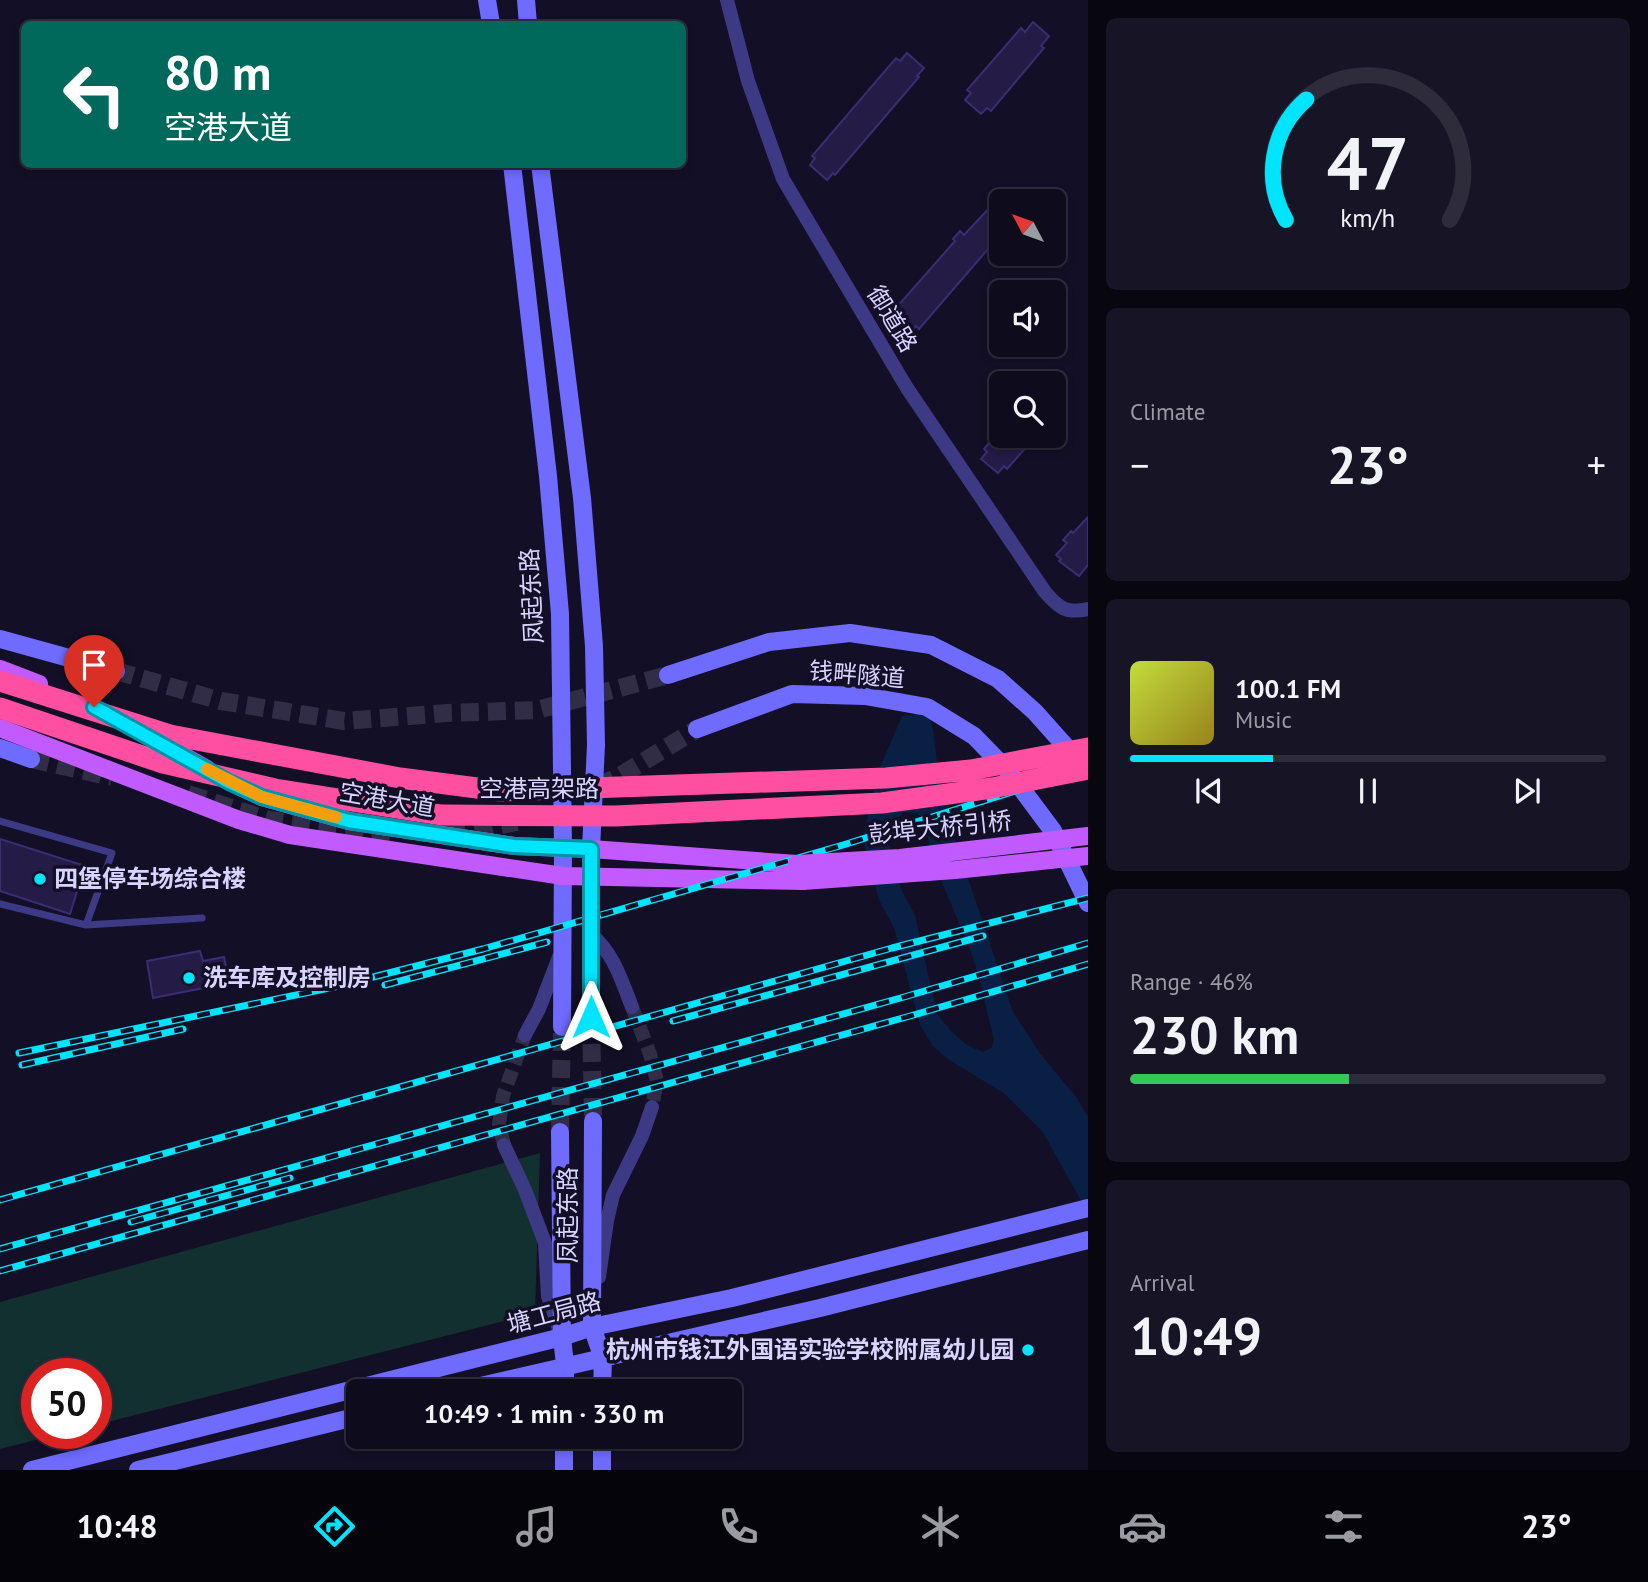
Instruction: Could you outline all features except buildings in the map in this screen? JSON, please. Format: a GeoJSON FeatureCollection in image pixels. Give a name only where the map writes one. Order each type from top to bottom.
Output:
{"type":"FeatureCollection","features":[{"type":"Feature","properties":{"kind":"highway","name":"空港高架路"},"geometry":{"type":"LineString","coordinates":[[0,681],[170,735],[400,778],[500,791],[886,778],[971,770],[1088,748]]}},
{"type":"Feature","properties":{"kind":"highway","name":"空港高架路"},"geometry":{"type":"LineString","coordinates":[[0,708],[163,763],[275,789],[441,815],[616,816],[882,803],[992,788],[1088,769]]}},
{"type":"Feature","properties":{"kind":"main road"},"geometry":{"type":"LineString","coordinates":[[487,0],[490,21]]}},
{"type":"Feature","properties":{"kind":"main road"},"geometry":{"type":"LineString","coordinates":[[526,0],[528,21]]}},
{"type":"Feature","properties":{"kind":"main road","name":"凤起东路"},"geometry":{"type":"LineString","coordinates":[[512,168],[548,476],[560,614],[562,1027]]}},
{"type":"Feature","properties":{"kind":"main road"},"geometry":{"type":"LineString","coordinates":[[541,168],[582,498],[594,646],[596,746],[591,849],[591,1017]]}},
{"type":"Feature","properties":{"kind":"main road","name":"钱畔隧道"},"geometry":{"type":"LineString","coordinates":[[668,675],[769,642],[850,633],[931,645],[998,679],[1035,712],[1088,775]]}},
{"type":"Feature","properties":{"kind":"main road"},"geometry":{"type":"LineString","coordinates":[[0,639],[116,671]]}},
{"type":"Feature","properties":{"kind":"main road","name":"空港大道"},"geometry":{"type":"LineString","coordinates":[[0,669],[71,695],[118,718],[229,782],[262,797],[349,821],[514,846],[591,849],[800,873]]}},
{"type":"Feature","properties":{"kind":"main road","name":"钱畔隧道"},"geometry":{"type":"LineString","coordinates":[[697,729],[792,694],[865,696],[927,707],[974,736],[1009,772],[1053,831],[1088,903]]}},
{"type":"Feature","properties":{"kind":"main road","name":"空港大道"},"geometry":{"type":"LineString","coordinates":[[0,727],[239,820],[290,835],[563,876],[800,873]]}},
{"type":"Feature","properties":{"kind":"main road"},"geometry":{"type":"LineString","coordinates":[[0,748],[31,759]]}},
{"type":"Feature","properties":{"kind":"main road","name":"彭埠大桥引桥"},"geometry":{"type":"LineString","coordinates":[[800,873],[900,858],[1088,836]]}},
{"type":"Feature","properties":{"kind":"main road"},"geometry":{"type":"LineString","coordinates":[[800,873],[954,870],[1088,856]]}},
{"type":"Feature","properties":{"kind":"main road","name":"凤起东路"},"geometry":{"type":"LineString","coordinates":[[593,1121],[592,1327],[603,1358],[602,1379]]}},
{"type":"Feature","properties":{"kind":"main road","name":"凤起东路"},"geometry":{"type":"LineString","coordinates":[[561,1132],[562,1337],[565,1379]]}},
{"type":"Feature","properties":{"kind":"main road","name":"塘工局路"},"geometry":{"type":"LineString","coordinates":[[32,1470],[562,1337],[592,1327],[732,1298],[1081,1209]]}},
{"type":"Feature","properties":{"kind":"main road"},"geometry":{"type":"LineString","coordinates":[[508,1379],[820,1308],[1088,1240]]}},
{"type":"Feature","properties":{"kind":"main road"},"geometry":{"type":"LineString","coordinates":[[138,1470],[346,1419]]}},
{"type":"Feature","properties":{"kind":"main road"},"geometry":{"type":"LineString","coordinates":[[564,1470],[565,1449]]}},
{"type":"Feature","properties":{"kind":"main road"},"geometry":{"type":"LineString","coordinates":[[601,1470],[602,1449]]}},
{"type":"Feature","properties":{"kind":"street","name":"御道路"},"geometry":{"type":"LineString","coordinates":[[727,0],[748,81],[783,179],[842,279],[907,388],[1045,592],[1057,606],[1075,612],[1088,609]]}},
{"type":"Feature","properties":{"kind":"street"},"geometry":{"type":"LineString","coordinates":[[591,933],[605,946],[614,961],[632,1007]]}},
{"type":"Feature","properties":{"kind":"street"},"geometry":{"type":"LineString","coordinates":[[524,1035],[554,974],[563,946]]}},
{"type":"Feature","properties":{"kind":"street"},"geometry":{"type":"LineString","coordinates":[[592,1327],[613,1195],[642,1136],[652,1107]]}},
{"type":"Feature","properties":{"kind":"street"},"geometry":{"type":"LineString","coordinates":[[504,1145],[545,1243],[548,1296],[562,1337]]}},
{"type":"Feature","properties":{"kind":"lane"},"geometry":{"type":"LineString","coordinates":[[0,821],[112,853],[86,925]]}},
{"type":"Feature","properties":{"kind":"lane"},"geometry":{"type":"LineString","coordinates":[[0,904],[86,925],[202,918]]}},
{"type":"Feature","properties":{"kind":"green space"},"geometry":{"type":"Polygon","coordinates":[[[540,1153],[535,1313],[112,1421],[112,1358],[21,1358],[21,1444],[0,1449],[0,1302],[540,1153]]]}},
{"type":"Feature","properties":{"kind":"water"},"geometry":{"type":"Polygon","coordinates":[[[929,715],[939,779],[953,834],[1013,1012],[1041,1055],[1077,1098],[1088,1117],[1088,1213],[1042,1131],[1005,1094],[946,1058],[932,1045],[920,1025],[894,928],[879,900],[863,838],[877,774],[902,716],[929,715]],[[904,812],[893,823],[889,843],[902,891],[915,915],[937,1014],[967,1045],[983,1052],[992,1047],[994,1039],[977,972],[937,870],[925,819],[916,813],[904,812]]]}},
{"type":"Feature","properties":{"kind":"tunnel"},"geometry":{"type":"LineString","coordinates":[[116,671],[221,701],[344,721],[537,710],[668,675]]}},
{"type":"Feature","properties":{"kind":"tunnel"},"geometry":{"type":"LineString","coordinates":[[597,786],[618,777],[697,729]]}},
{"type":"Feature","properties":{"kind":"tunnel"},"geometry":{"type":"LineString","coordinates":[[31,759],[112,777]]}},
{"type":"Feature","properties":{"kind":"tunnel"},"geometry":{"type":"LineString","coordinates":[[188,794],[269,820],[393,835]]}},
{"type":"Feature","properties":{"kind":"tunnel"},"geometry":{"type":"LineString","coordinates":[[448,835],[517,822]]}},
{"type":"Feature","properties":{"kind":"tunnel"},"geometry":{"type":"LineString","coordinates":[[632,1007],[657,1081],[652,1107]]}},
{"type":"Feature","properties":{"kind":"tunnel"},"geometry":{"type":"LineString","coordinates":[[591,1017],[593,1121]]}},
{"type":"Feature","properties":{"kind":"tunnel"},"geometry":{"type":"LineString","coordinates":[[560,1132],[562,1027]]}},
{"type":"Feature","properties":{"kind":"tunnel"},"geometry":{"type":"LineString","coordinates":[[504,1145],[499,1124],[503,1096],[525,1035]]}},
{"type":"Feature","properties":{"kind":"railway"},"geometry":{"type":"LineString","coordinates":[[19,1053],[334,987],[483,949],[843,845],[1088,768]]}},
{"type":"Feature","properties":{"kind":"railway"},"geometry":{"type":"LineString","coordinates":[[0,1200],[892,948],[1088,898]]}},
{"type":"Feature","properties":{"kind":"railway"},"geometry":{"type":"LineString","coordinates":[[673,1021],[983,936]]}},
{"type":"Feature","properties":{"kind":"railway"},"geometry":{"type":"LineString","coordinates":[[385,985],[547,942]]}},
{"type":"Feature","properties":{"kind":"railway"},"geometry":{"type":"LineString","coordinates":[[0,1249],[904,997],[1088,943]]}},
{"type":"Feature","properties":{"kind":"railway"},"geometry":{"type":"LineString","coordinates":[[0,1271],[1088,964]]}},
{"type":"Feature","properties":{"kind":"railway"},"geometry":{"type":"LineString","coordinates":[[22,1065],[183,1029]]}},
{"type":"Feature","properties":{"kind":"railway"},"geometry":{"type":"LineString","coordinates":[[131,1222],[290,1178]]}},
{"type":"Feature","properties":{"kind":"slow traffic"},"geometry":{"type":"LineString","coordinates":[[207,769],[262,797],[336,817]]}},
{"type":"Feature","properties":{"kind":"place","name":"四堡停车场综合楼"},"geometry":{"type":"Point","coordinates":[40,879]}},
{"type":"Feature","properties":{"kind":"place","name":"洗车库及控制房"},"geometry":{"type":"Point","coordinates":[189,978]}},
{"type":"Feature","properties":{"kind":"place","name":"杭州市钱江外国语实验学校附属幼儿园"},"geometry":{"type":"Point","coordinates":[1028,1350]}},
{"type":"Feature","properties":{"kind":"route"},"geometry":{"type":"LineString","coordinates":[[94,707],[229,782],[262,797],[349,821],[514,846],[591,849],[591,1017]]}}]}
